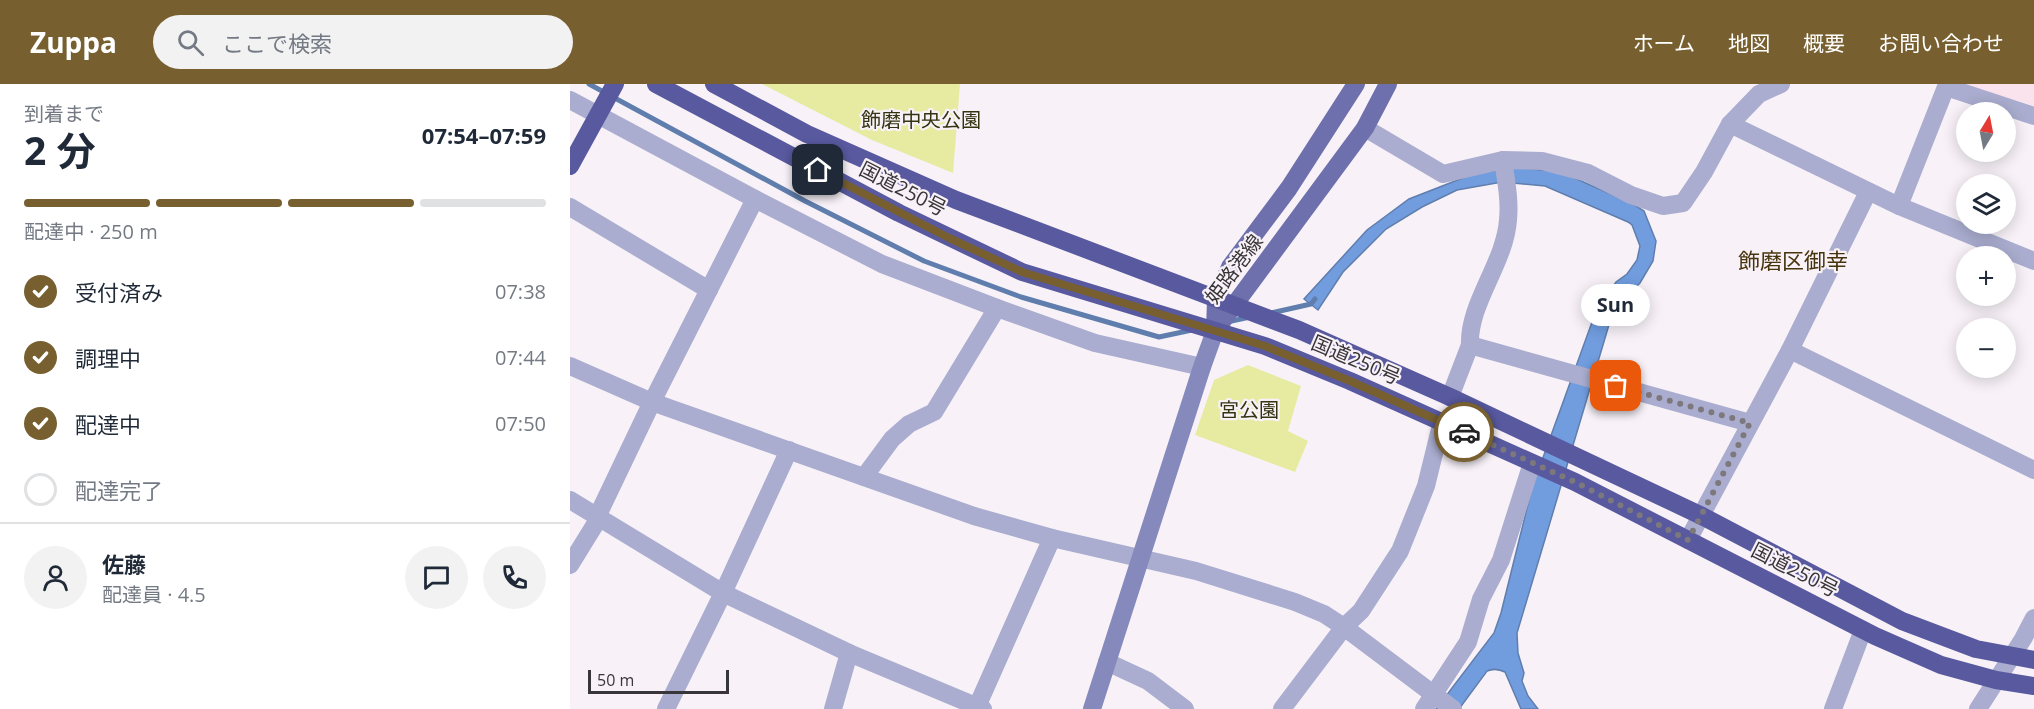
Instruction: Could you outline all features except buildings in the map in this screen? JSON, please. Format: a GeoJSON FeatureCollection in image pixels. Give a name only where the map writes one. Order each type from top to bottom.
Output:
{"type":"FeatureCollection","features":[{"type":"Feature","properties":{"kind":"highway","name":"国道250号"},"geometry":{"type":"LineString","coordinates":[[656,84],[899,213],[1022,272],[1265,346],[1442,421],[1575,482],[1863,630],[1941,665],[1996,680],[2034,686]]}},
{"type":"Feature","properties":{"kind":"highway","name":"国道250号"},"geometry":{"type":"LineString","coordinates":[[714,84],[807,134],[956,200],[1299,330],[1450,397],[1702,516],[1902,621],[1976,649],[2034,660]]}},
{"type":"Feature","properties":{"kind":"highway"},"geometry":{"type":"LineString","coordinates":[[570,166],[614,85]]}},
{"type":"Feature","properties":{"kind":"main road","name":"姫路港線"},"geometry":{"type":"LineString","coordinates":[[1215,331],[1216,299],[1230,267],[1289,188],[1356,84]]}},
{"type":"Feature","properties":{"kind":"main road","name":"姫路港線"},"geometry":{"type":"LineString","coordinates":[[1215,331],[1365,128],[1388,84]]}},
{"type":"Feature","properties":{"kind":"street"},"geometry":{"type":"LineString","coordinates":[[1365,128],[1443,174],[1503,160],[1542,161],[1588,173],[1631,195],[1663,206],[1683,202],[1704,172],[1730,124],[1760,94],[1781,84]]}},
{"type":"Feature","properties":{"kind":"street"},"geometry":{"type":"LineString","coordinates":[[1899,206],[1943,86],[2034,116]]}},
{"type":"Feature","properties":{"kind":"street"},"geometry":{"type":"LineString","coordinates":[[570,100],[600,112],[755,200],[882,264],[997,309],[1095,343],[1202,367]]}},
{"type":"Feature","properties":{"kind":"street"},"geometry":{"type":"LineString","coordinates":[[1730,124],[1899,206],[2033,258]]}},
{"type":"Feature","properties":{"kind":"street"},"geometry":{"type":"LineString","coordinates":[[1450,397],[1470,345],[1473,325],[1508,222],[1508,193],[1503,160]]}},
{"type":"Feature","properties":{"kind":"street"},"geometry":{"type":"LineString","coordinates":[[1688,540],[1790,350],[1868,192]]}},
{"type":"Feature","properties":{"kind":"street"},"geometry":{"type":"LineString","coordinates":[[570,565],[598,518],[652,402],[755,200]]}},
{"type":"Feature","properties":{"kind":"street"},"geometry":{"type":"LineString","coordinates":[[570,207],[709,290]]}},
{"type":"Feature","properties":{"kind":"street"},"geometry":{"type":"LineString","coordinates":[[864,477],[892,439],[909,424],[934,412],[997,309]]}},
{"type":"Feature","properties":{"kind":"street"},"geometry":{"type":"LineString","coordinates":[[1092,709],[1215,331]]}},
{"type":"Feature","properties":{"kind":"street"},"geometry":{"type":"LineString","coordinates":[[1470,345],[1750,423]]}},
{"type":"Feature","properties":{"kind":"street"},"geometry":{"type":"LineString","coordinates":[[1790,350],[2034,470]]}},
{"type":"Feature","properties":{"kind":"street"},"geometry":{"type":"LineString","coordinates":[[570,366],[652,402],[974,516],[1052,538],[1206,574],[1295,602],[1324,614],[1344,627],[1430,703],[1453,709]]}},
{"type":"Feature","properties":{"kind":"street"},"geometry":{"type":"LineString","coordinates":[[1282,709],[1344,627],[1361,611],[1400,551],[1426,486],[1442,421]]}},
{"type":"Feature","properties":{"kind":"street"},"geometry":{"type":"LineString","coordinates":[[666,709],[789,450]]}},
{"type":"Feature","properties":{"kind":"street"},"geometry":{"type":"LineString","coordinates":[[1430,703],[1468,642],[1481,599],[1501,560],[1532,463]]}},
{"type":"Feature","properties":{"kind":"street"},"geometry":{"type":"LineString","coordinates":[[570,500],[723,593],[849,653],[979,708],[1052,538]]}},
{"type":"Feature","properties":{"kind":"street"},"geometry":{"type":"LineString","coordinates":[[1978,709],[2034,618]]}},
{"type":"Feature","properties":{"kind":"street"},"geometry":{"type":"LineString","coordinates":[[1833,709],[1863,630]]}},
{"type":"Feature","properties":{"kind":"street"},"geometry":{"type":"LineString","coordinates":[[833,709],[849,653]]}},
{"type":"Feature","properties":{"kind":"street"},"geometry":{"type":"LineString","coordinates":[[1107,662],[1148,681],[1181,708]]}},
{"type":"Feature","properties":{"kind":"shaded area"},"geometry":{"type":"Polygon","coordinates":[[[1962,84],[2034,84],[2034,106],[2025,103],[1962,84]]]}},
{"type":"Feature","properties":{"kind":"green space","name":"飾磨中央公園"},"geometry":{"type":"Polygon","coordinates":[[[762,84],[960,84],[953,173],[872,140],[762,84]]]}},
{"type":"Feature","properties":{"kind":"green space","name":"宮公園"},"geometry":{"type":"Polygon","coordinates":[[[1248,365],[1301,386],[1288,431],[1308,441],[1295,472],[1195,435],[1214,380],[1248,365]]]}},
{"type":"Feature","properties":{"kind":"water"},"geometry":{"type":"Polygon","coordinates":[[[1513,167],[1561,172],[1633,204],[1644,211],[1656,241],[1653,261],[1640,283],[1614,308],[1517,633],[1518,653],[1524,673],[1522,681],[1528,696],[1538,709],[1521,709],[1505,672],[1494,669],[1487,671],[1459,709],[1436,709],[1494,633],[1532,488],[1596,311],[1616,282],[1627,274],[1637,260],[1640,246],[1632,225],[1628,222],[1545,186],[1502,182],[1457,190],[1422,207],[1386,229],[1343,272],[1318,310],[1304,299],[1367,230],[1409,199],[1473,174],[1513,167]]]}},
{"type":"Feature","properties":{"kind":"waterway"},"geometry":{"type":"LineString","coordinates":[[589,84],[805,201],[924,261],[1021,297],[1159,337],[1192,330]]}},
{"type":"Feature","properties":{"kind":"waterway"},"geometry":{"type":"LineString","coordinates":[[1271,313],[1311,304],[1315,299]]}},
{"type":"Feature","properties":{"kind":"waterway"},"geometry":{"type":"LineString","coordinates":[[1227,322],[1250,317]]}},
{"type":"Feature","properties":{"kind":"way so far"},"geometry":{"type":"LineString","coordinates":[[1464,432],[1575,482],[1688,540],[1750,423],[1616,386]]}},
{"type":"Feature","properties":{"kind":"place","name":"Sun"},"geometry":{"type":"Point","coordinates":[1616,386]}},
{"type":"Feature","properties":{"kind":"district","name":"飾磨区御幸"},"geometry":{"type":"Point","coordinates":[1793,261]}},
{"type":"Feature","properties":{"kind":"route"},"geometry":{"type":"LineString","coordinates":[[818,170],[949,238],[1022,272],[1265,346],[1464,432]]}}]}
